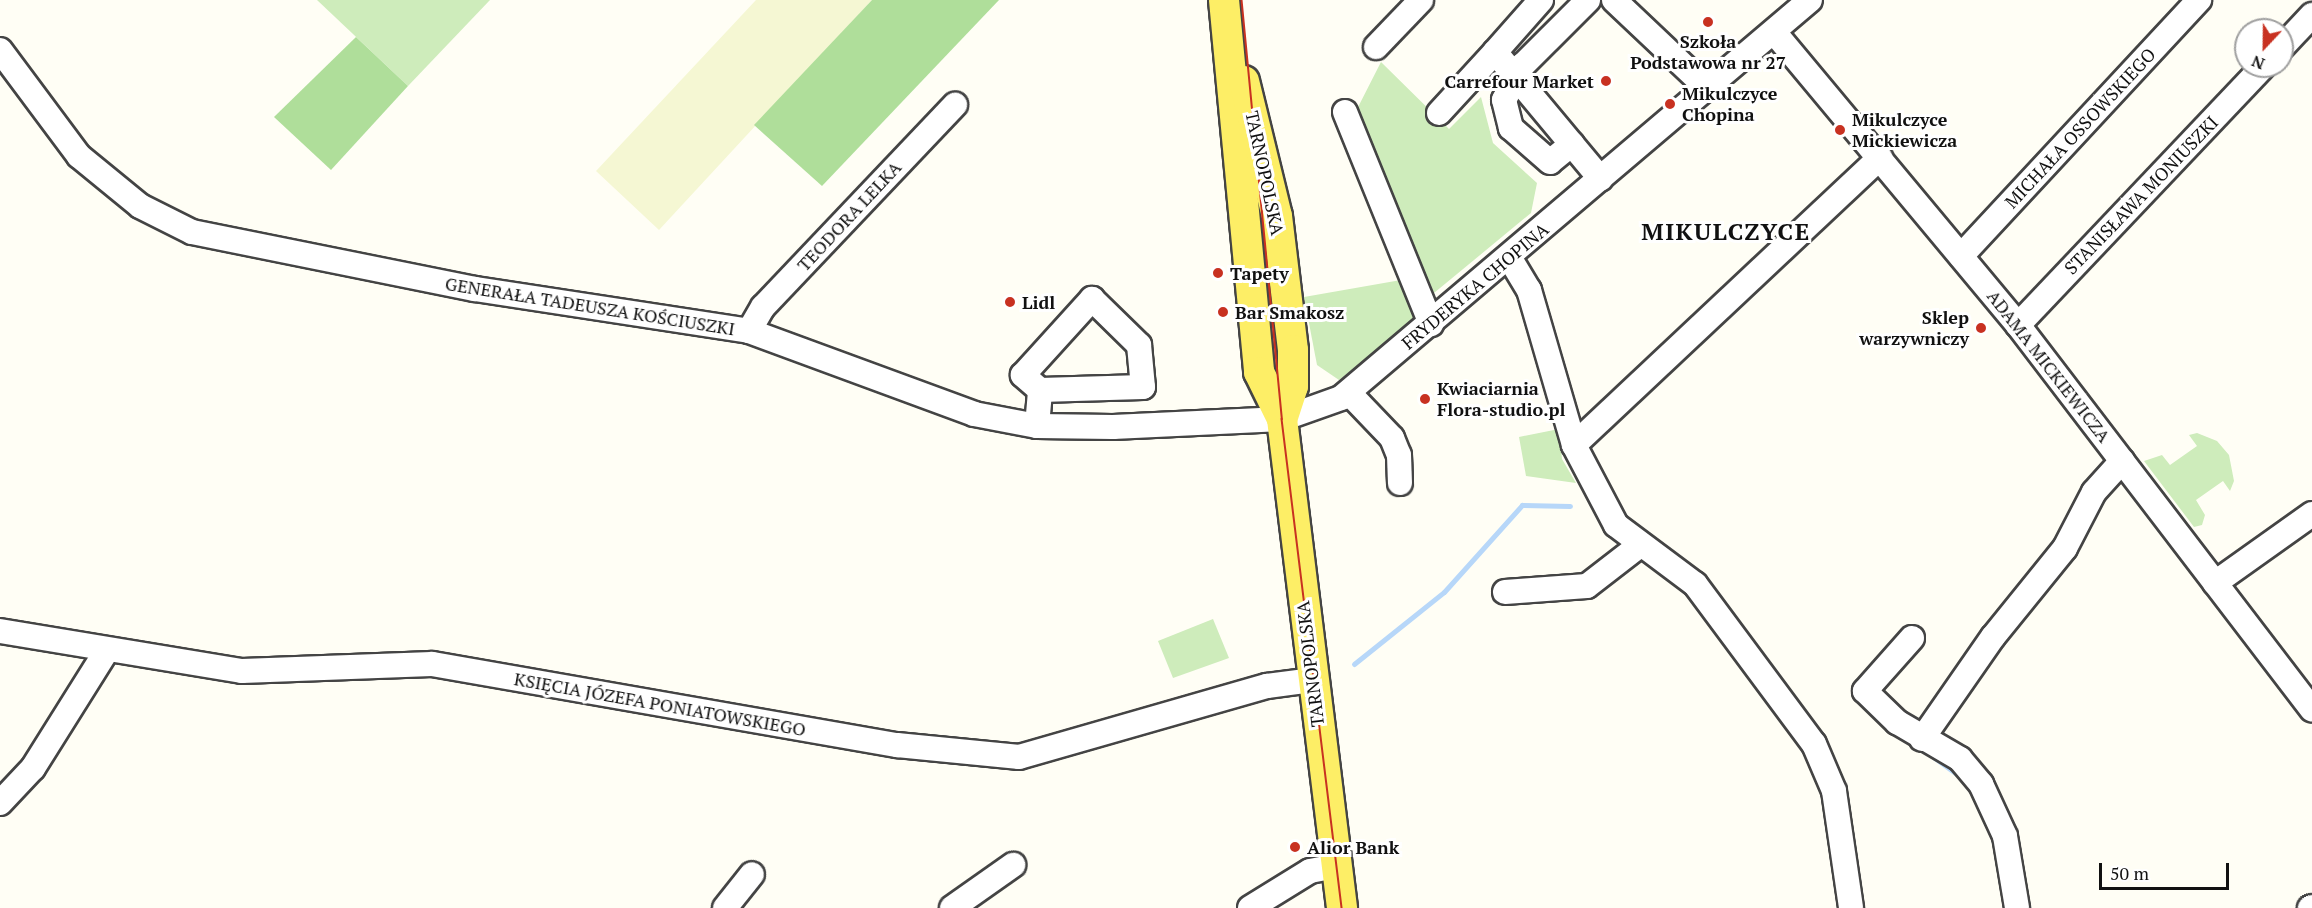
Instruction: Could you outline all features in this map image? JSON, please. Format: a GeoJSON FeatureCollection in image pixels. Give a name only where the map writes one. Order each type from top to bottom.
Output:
{"type":"FeatureCollection","features":[{"type":"Feature","properties":{"kind":"main road","name":"TARNOPOLSKA"},"geometry":{"type":"LineString","coordinates":[[1224,0],[1259,372],[1282,419],[1312,680],[1342,908]]}},
{"type":"Feature","properties":{"kind":"street"},"geometry":{"type":"LineString","coordinates":[[1376,47],[1421,0]]}},
{"type":"Feature","properties":{"kind":"street"},"geometry":{"type":"LineString","coordinates":[[1439,113],[1541,0]]}},
{"type":"Feature","properties":{"kind":"street"},"geometry":{"type":"LineString","coordinates":[[1572,144],[1550,162],[1511,128],[1504,100],[1518,80],[1523,65],[1588,0]]}},
{"type":"Feature","properties":{"kind":"street"},"geometry":{"type":"LineString","coordinates":[[1614,0],[1708,89]]}},
{"type":"Feature","properties":{"kind":"street","name":"FRYDERYKA CHOPINA"},"geometry":{"type":"LineString","coordinates":[[1282,419],[1317,409],[1349,393],[1810,0]]}},
{"type":"Feature","properties":{"kind":"street","name":"MICHAŁA OSSOWSKIEGO"},"geometry":{"type":"LineString","coordinates":[[1961,256],[2199,0]]}},
{"type":"Feature","properties":{"kind":"street"},"geometry":{"type":"LineString","coordinates":[[2294,34],[2312,15]]}},
{"type":"Feature","properties":{"kind":"street","name":"ADAMA MICKIEWICZA"},"geometry":{"type":"LineString","coordinates":[[1774,32],[2018,325],[2312,709]]}},
{"type":"Feature","properties":{"kind":"street","name":"GENERAŁA TADEUSZA KOŚCIUSZKI"},"geometry":{"type":"LineString","coordinates":[[0,50],[7,77],[80,156],[140,206],[175,225],[214,237],[475,289],[749,331],[974,414],[1037,426],[1113,427],[1282,419]]}},
{"type":"Feature","properties":{"kind":"street"},"geometry":{"type":"LineString","coordinates":[[1495,52],[1600,179]]}},
{"type":"Feature","properties":{"kind":"street","name":"STANISŁAWA MONIUSZKI"},"geometry":{"type":"LineString","coordinates":[[2018,325],[2253,78]]}},
{"type":"Feature","properties":{"kind":"street","name":"TEODORA LELKA"},"geometry":{"type":"LineString","coordinates":[[749,331],[763,307],[955,105]]}},
{"type":"Feature","properties":{"kind":"street"},"geometry":{"type":"LineString","coordinates":[[1344,112],[1431,324]]}},
{"type":"Feature","properties":{"kind":"street"},"geometry":{"type":"LineString","coordinates":[[1574,445],[1880,158]]}},
{"type":"Feature","properties":{"kind":"street"},"geometry":{"type":"LineString","coordinates":[[1509,257],[1529,290],[1574,445],[1616,525],[1695,584],[1814,744],[1834,790],[1851,908]]}},
{"type":"Feature","properties":{"kind":"street"},"geometry":{"type":"LineString","coordinates":[[1092,299],[1139,345],[1143,387],[1040,390],[1023,375],[1092,299]]}},
{"type":"Feature","properties":{"kind":"street"},"geometry":{"type":"LineString","coordinates":[[1037,426],[1040,390]]}},
{"type":"Feature","properties":{"kind":"street"},"geometry":{"type":"LineString","coordinates":[[1349,393],[1392,438],[1399,455],[1400,483]]}},
{"type":"Feature","properties":{"kind":"street"},"geometry":{"type":"LineString","coordinates":[[1922,739],[1993,637],[2065,548],[2094,492],[2122,460]]}},
{"type":"Feature","properties":{"kind":"street"},"geometry":{"type":"LineString","coordinates":[[2215,583],[2312,514]]}},
{"type":"Feature","properties":{"kind":"street"},"geometry":{"type":"LineString","coordinates":[[1505,592],[1587,586],[1640,545]]}},
{"type":"Feature","properties":{"kind":"street","name":"KSIĘCIA JÓZEFA PONIATOWSKIEGO"},"geometry":{"type":"LineString","coordinates":[[0,631],[107,650],[262,672],[432,664],[897,745],[1019,757],[1267,686],[1312,680]]}},
{"type":"Feature","properties":{"kind":"street"},"geometry":{"type":"LineString","coordinates":[[1912,638],[1865,691],[1897,722],[1970,769],[1994,807],[2011,860],[2017,908]]}},
{"type":"Feature","properties":{"kind":"street"},"geometry":{"type":"LineString","coordinates":[[0,803],[33,768],[107,650]]}},
{"type":"Feature","properties":{"kind":"street"},"geometry":{"type":"LineString","coordinates":[[952,908],[1013,865]]}},
{"type":"Feature","properties":{"kind":"street"},"geometry":{"type":"LineString","coordinates":[[1250,908],[1310,871],[1335,866]]}},
{"type":"Feature","properties":{"kind":"street"},"geometry":{"type":"LineString","coordinates":[[725,908],[752,874]]}},
{"type":"Feature","properties":{"kind":"green space"},"geometry":{"type":"Polygon","coordinates":[[[317,0],[490,0],[408,86],[317,0]]]}},
{"type":"Feature","properties":{"kind":"green space"},"geometry":{"type":"Polygon","coordinates":[[[756,0],[872,0],[659,230],[596,171],[756,0]]]}},
{"type":"Feature","properties":{"kind":"green space"},"geometry":{"type":"Polygon","coordinates":[[[872,0],[999,0],[822,186],[754,125],[872,0]]]}},
{"type":"Feature","properties":{"kind":"green space"},"geometry":{"type":"Polygon","coordinates":[[[356,37],[408,86],[331,170],[274,117],[356,37]]]}},
{"type":"Feature","properties":{"kind":"green space"},"geometry":{"type":"Polygon","coordinates":[[[1381,62],[1449,129],[1481,97],[1493,143],[1537,183],[1531,213],[1434,293],[1354,115],[1381,62]]]}},
{"type":"Feature","properties":{"kind":"green space"},"geometry":{"type":"Polygon","coordinates":[[[1401,280],[1416,319],[1339,380],[1317,365],[1304,297],[1401,280]]]}},
{"type":"Feature","properties":{"kind":"green space"},"geometry":{"type":"Polygon","coordinates":[[[1559,429],[1562,459],[1576,483],[1526,476],[1519,437],[1559,429]]]}},
{"type":"Feature","properties":{"kind":"green space"},"geometry":{"type":"Polygon","coordinates":[[[2197,433],[2217,441],[2229,455],[2234,481],[2230,491],[2223,481],[2196,500],[2205,515],[2202,525],[2194,527],[2144,461],[2162,455],[2170,465],[2197,446],[2189,435],[2197,433]]]}},
{"type":"Feature","properties":{"kind":"green space"},"geometry":{"type":"Polygon","coordinates":[[[1213,619],[1229,658],[1173,678],[1158,641],[1213,619]]]}},
{"type":"Feature","properties":{"kind":"waterway"},"geometry":{"type":"LineString","coordinates":[[1354,664],[1444,592],[1522,505],[1570,506]]}},
{"type":"Feature","properties":{"kind":"waterway"},"geometry":{"type":"LineString","coordinates":[[1932,756],[1961,777]]}},
{"type":"Feature","properties":{"kind":"waterway"},"geometry":{"type":"LineString","coordinates":[[1990,829],[1996,849]]}},
{"type":"Feature","properties":{"kind":"tram line"},"geometry":{"type":"LineString","coordinates":[[1242,0],[1282,419],[1342,908]]}},
{"type":"Feature","properties":{"kind":"place","name":"Szkoła Podstawowa nr 27"},"geometry":{"type":"Point","coordinates":[1708,22]}},
{"type":"Feature","properties":{"kind":"place","name":"Carrefour Market"},"geometry":{"type":"Point","coordinates":[1606,81]}},
{"type":"Feature","properties":{"kind":"place","name":"Mikulczyce Chopina"},"geometry":{"type":"Point","coordinates":[1670,104]}},
{"type":"Feature","properties":{"kind":"place","name":"Mikulczyce Mickiewicza"},"geometry":{"type":"Point","coordinates":[1840,130]}},
{"type":"Feature","properties":{"kind":"place","name":"Tapety"},"geometry":{"type":"Point","coordinates":[1218,273]}},
{"type":"Feature","properties":{"kind":"place","name":"Lidl"},"geometry":{"type":"Point","coordinates":[1010,302]}},
{"type":"Feature","properties":{"kind":"place","name":"Bar Smakosz"},"geometry":{"type":"Point","coordinates":[1223,312]}},
{"type":"Feature","properties":{"kind":"place","name":"Sklep warzywniczy"},"geometry":{"type":"Point","coordinates":[1981,328]}},
{"type":"Feature","properties":{"kind":"place","name":"Kwiaciarnia Flora-studio.pl"},"geometry":{"type":"Point","coordinates":[1425,399]}},
{"type":"Feature","properties":{"kind":"place","name":"Alior Bank"},"geometry":{"type":"Point","coordinates":[1295,847]}},
{"type":"Feature","properties":{"kind":"district","name":"MIKULCZYCE"},"geometry":{"type":"Point","coordinates":[1726,232]}}]}
